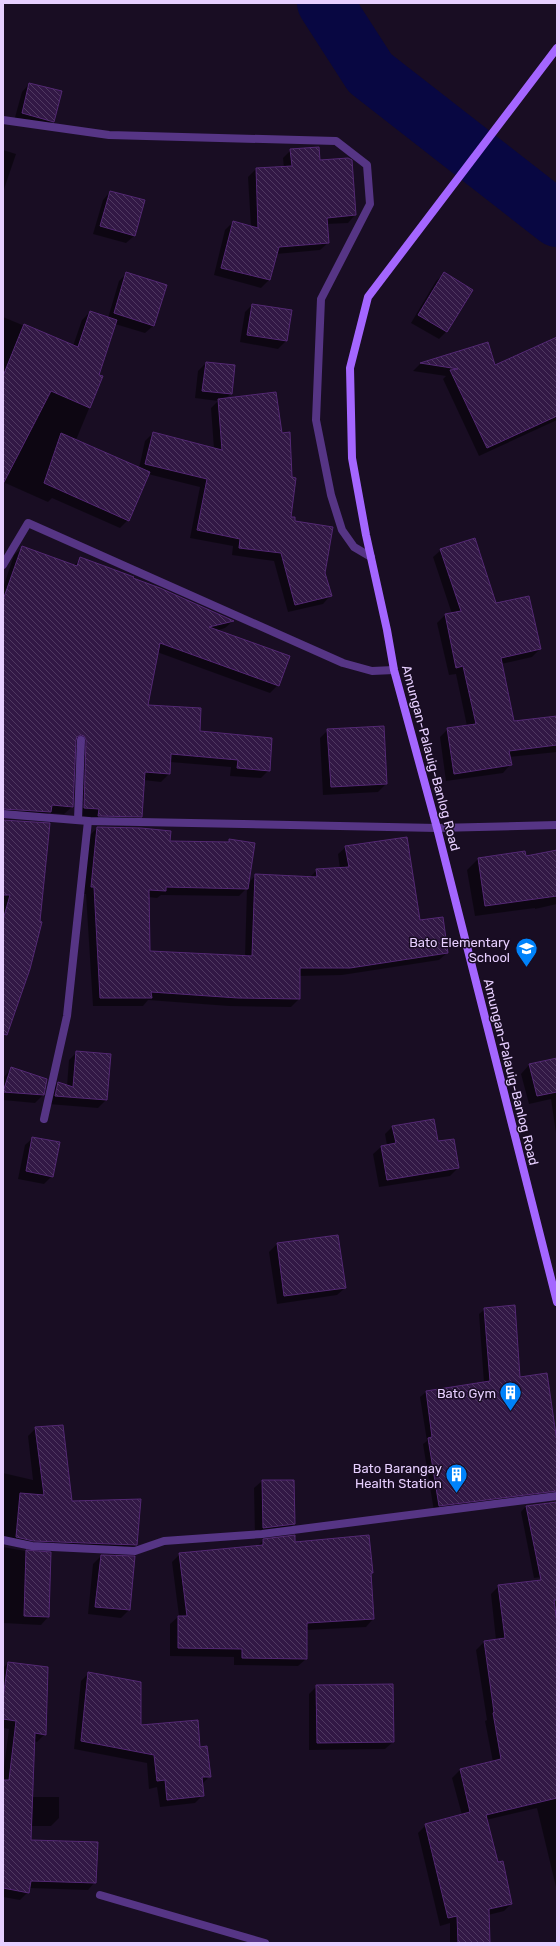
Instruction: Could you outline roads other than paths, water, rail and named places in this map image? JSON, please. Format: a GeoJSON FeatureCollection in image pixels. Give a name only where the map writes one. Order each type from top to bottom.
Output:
{"type":"FeatureCollection","features":[{"type":"Feature","properties":{"kind":"main road","name":"Amungan-Palauig-Banlog Road"},"geometry":{"type":"LineString","coordinates":[[557,48],[368,296],[350,368],[352,458],[394,670],[437,828],[557,1302]]}},
{"type":"Feature","properties":{"kind":"street"},"geometry":{"type":"LineString","coordinates":[[3,120],[109,134],[336,141],[367,165],[370,204],[322,299],[316,420],[331,496],[342,530],[354,547],[371,557]]}},
{"type":"Feature","properties":{"kind":"street"},"geometry":{"type":"LineString","coordinates":[[3,565],[28,523],[344,663],[372,671],[394,670]]}},
{"type":"Feature","properties":{"kind":"street"},"geometry":{"type":"LineString","coordinates":[[78,820],[81,740]]}},
{"type":"Feature","properties":{"kind":"street"},"geometry":{"type":"LineString","coordinates":[[3,814],[88,821],[437,828],[557,825]]}},
{"type":"Feature","properties":{"kind":"street"},"geometry":{"type":"LineString","coordinates":[[44,1119],[67,1016],[88,821]]}},
{"type":"Feature","properties":{"kind":"street"},"geometry":{"type":"LineString","coordinates":[[3,1540],[32,1546],[135,1551],[164,1541],[262,1534],[557,1496]]}},
{"type":"Feature","properties":{"kind":"street"},"geometry":{"type":"LineString","coordinates":[[100,1895],[265,1943]]}},
{"type":"Feature","properties":{"kind":"waterway"},"geometry":{"type":"LineString","coordinates":[[325,3],[370,73],[557,219]]}},
{"type":"Feature","properties":{"kind":"place","name":"Bato Elementary School"},"geometry":{"type":"Point","coordinates":[526,968]}},
{"type":"Feature","properties":{"kind":"place","name":"Bato Gym"},"geometry":{"type":"Point","coordinates":[511,1412]}},
{"type":"Feature","properties":{"kind":"place","name":"Bato Barangay Health Station"},"geometry":{"type":"Point","coordinates":[457,1494]}}]}
